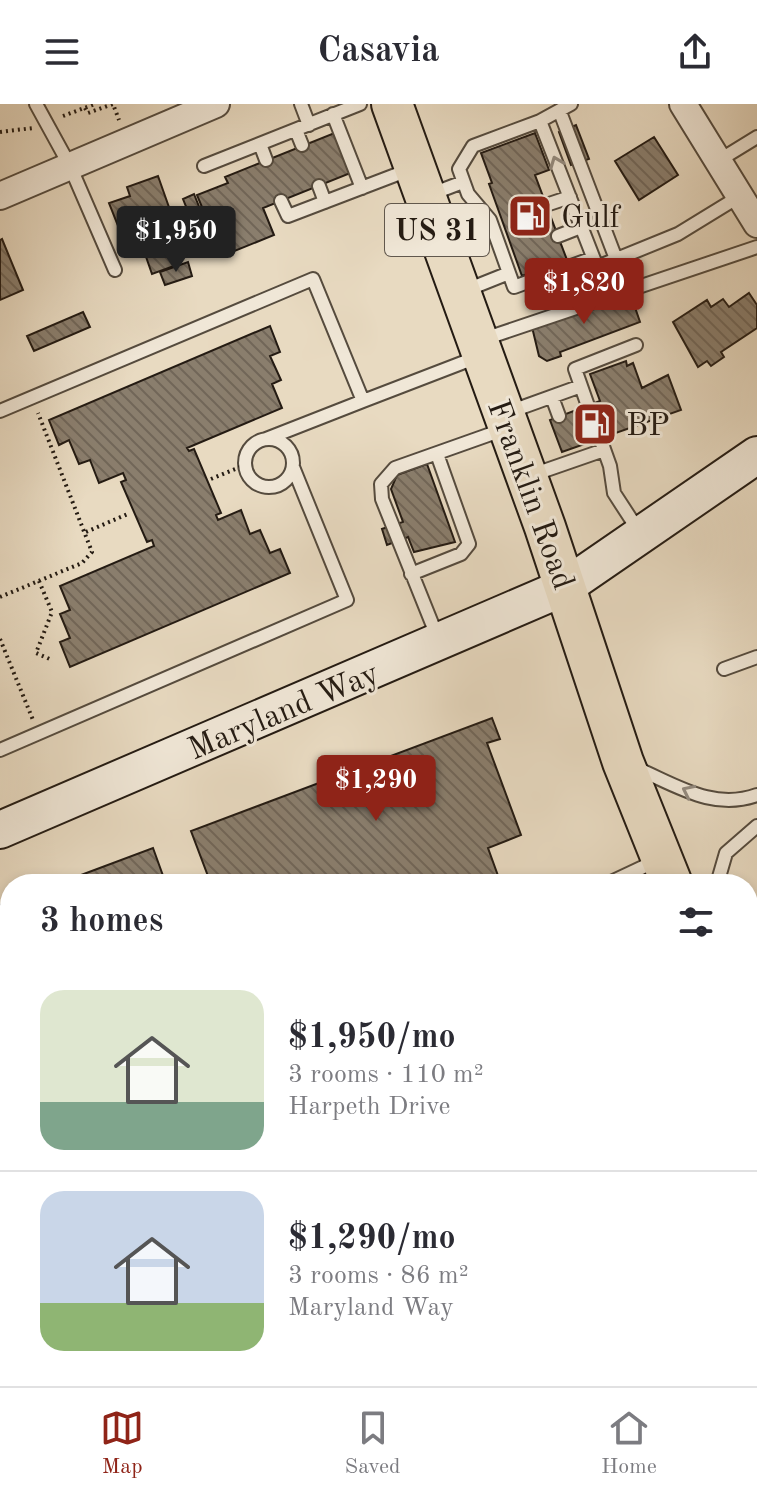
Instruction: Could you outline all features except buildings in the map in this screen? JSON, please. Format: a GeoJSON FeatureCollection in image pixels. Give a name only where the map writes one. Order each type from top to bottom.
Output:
{"type":"FeatureCollection","features":[{"type":"Feature","properties":{"kind":"main road","name":"Franklin Road"},"geometry":{"type":"LineString","coordinates":[[392,104],[527,476],[623,762],[666,871]]}},
{"type":"Feature","properties":{"kind":"main road","name":"Maryland Way"},"geometry":{"type":"LineString","coordinates":[[0,830],[565,587],[757,455]]}},
{"type":"Feature","properties":{"kind":"street"},"geometry":{"type":"LineString","coordinates":[[683,104],[757,224]]}},
{"type":"Feature","properties":{"kind":"street"},"geometry":{"type":"LineString","coordinates":[[0,196],[205,106]]}},
{"type":"Feature","properties":{"kind":"lane"},"geometry":{"type":"LineString","coordinates":[[36,104],[70,166],[115,270]]}},
{"type":"Feature","properties":{"kind":"lane"},"geometry":{"type":"LineString","coordinates":[[301,104],[309,125]]}},
{"type":"Feature","properties":{"kind":"lane"},"geometry":{"type":"LineString","coordinates":[[204,166],[360,104]]}},
{"type":"Feature","properties":{"kind":"lane"},"geometry":{"type":"LineString","coordinates":[[571,104],[540,121],[473,146],[459,169],[468,194],[497,223],[508,253],[509,273],[514,287],[593,258]]}},
{"type":"Feature","properties":{"kind":"lane"},"geometry":{"type":"LineString","coordinates":[[560,112],[616,259]]}},
{"type":"Feature","properties":{"kind":"lane"},"geometry":{"type":"LineString","coordinates":[[333,114],[362,188]]}},
{"type":"Feature","properties":{"kind":"lane"},"geometry":{"type":"LineString","coordinates":[[540,121],[597,267],[678,234],[740,196]]}},
{"type":"Feature","properties":{"kind":"lane"},"geometry":{"type":"LineString","coordinates":[[296,130],[302,145]]}},
{"type":"Feature","properties":{"kind":"lane"},"geometry":{"type":"LineString","coordinates":[[718,161],[757,137]]}},
{"type":"Feature","properties":{"kind":"lane"},"geometry":{"type":"LineString","coordinates":[[260,144],[266,160]]}},
{"type":"Feature","properties":{"kind":"lane"},"geometry":{"type":"LineString","coordinates":[[281,201],[288,216],[362,188],[420,182],[463,182]]}},
{"type":"Feature","properties":{"kind":"lane"},"geometry":{"type":"LineString","coordinates":[[319,186],[325,202]]}},
{"type":"Feature","properties":{"kind":"lane"},"geometry":{"type":"LineString","coordinates":[[546,205],[570,197]]}},
{"type":"Feature","properties":{"kind":"lane"},"geometry":{"type":"LineString","coordinates":[[558,236],[581,227]]}},
{"type":"Feature","properties":{"kind":"lane"},"geometry":{"type":"LineString","coordinates":[[293,467],[284,482],[267,487],[253,482],[245,465],[251,446],[266,439],[363,401],[480,348],[757,247]]}},
{"type":"Feature","properties":{"kind":"lane"},"geometry":{"type":"LineString","coordinates":[[460,292],[509,273]]}},
{"type":"Feature","properties":{"kind":"lane"},"geometry":{"type":"LineString","coordinates":[[0,411],[313,279],[363,401]]}},
{"type":"Feature","properties":{"kind":"lane"},"geometry":{"type":"LineString","coordinates":[[588,406],[575,369],[636,345]]}},
{"type":"Feature","properties":{"kind":"lane"},"geometry":{"type":"LineString","coordinates":[[440,643],[382,499],[381,484],[395,468],[437,454],[552,397],[581,386]]}},
{"type":"Feature","properties":{"kind":"lane"},"geometry":{"type":"LineString","coordinates":[[552,397],[559,416]]}},
{"type":"Feature","properties":{"kind":"lane"},"geometry":{"type":"LineString","coordinates":[[0,750],[347,600],[287,447],[278,441],[266,439]]}},
{"type":"Feature","properties":{"kind":"lane"},"geometry":{"type":"LineString","coordinates":[[527,476],[602,444],[614,493],[642,536]]}},
{"type":"Feature","properties":{"kind":"lane"},"geometry":{"type":"LineString","coordinates":[[411,574],[461,554],[469,544],[437,454]]}},
{"type":"Feature","properties":{"kind":"lane"},"geometry":{"type":"LineString","coordinates":[[724,669],[757,657]]}},
{"type":"Feature","properties":{"kind":"lane"},"geometry":{"type":"LineString","coordinates":[[623,762],[703,798],[732,801],[757,795]]}},
{"type":"Feature","properties":{"kind":"lane"},"geometry":{"type":"LineString","coordinates":[[720,874],[726,853],[757,826]]}},
{"type":"Feature","properties":{"kind":"path"},"geometry":{"type":"LineString","coordinates":[[85,108],[88,113],[113,104],[126,142]]}},
{"type":"Feature","properties":{"kind":"path"},"geometry":{"type":"LineString","coordinates":[[0,597],[90,557],[92,548],[31,398]]}},
{"type":"Feature","properties":{"kind":"path"},"geometry":{"type":"LineString","coordinates":[[211,479],[245,465]]}},
{"type":"Feature","properties":{"kind":"path"},"geometry":{"type":"LineString","coordinates":[[86,532],[130,513]]}},
{"type":"Feature","properties":{"kind":"path"},"geometry":{"type":"LineString","coordinates":[[39,581],[52,612],[36,653],[52,660]]}},
{"type":"Feature","properties":{"kind":"path"},"geometry":{"type":"LineString","coordinates":[[0,639],[38,733]]}},
{"type":"Feature","properties":{"kind":"place","name":"Gulf"},"geometry":{"type":"Point","coordinates":[530,216]}},
{"type":"Feature","properties":{"kind":"place","name":"BP"},"geometry":{"type":"Point","coordinates":[595,424]}}]}
